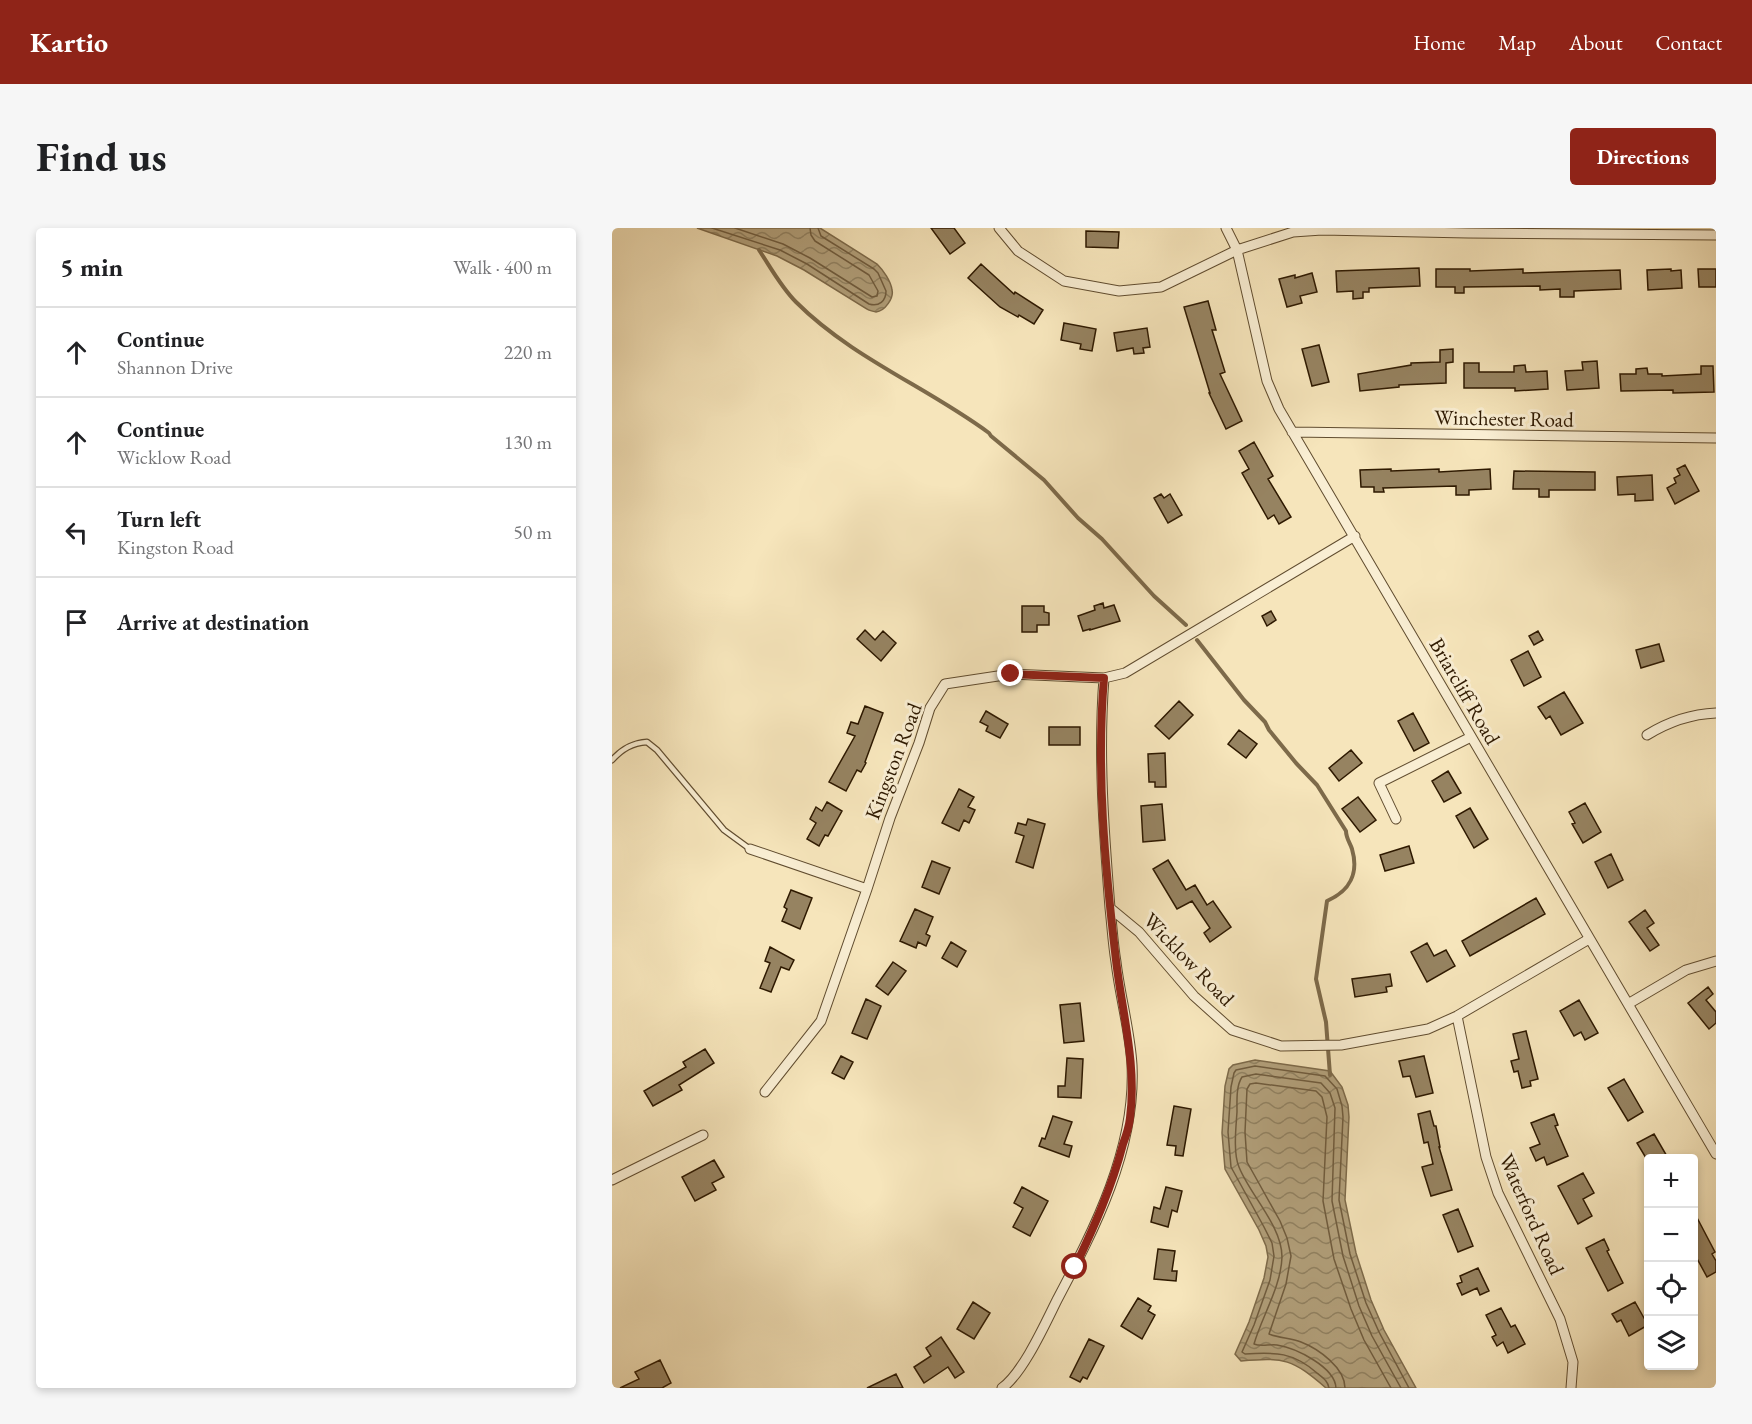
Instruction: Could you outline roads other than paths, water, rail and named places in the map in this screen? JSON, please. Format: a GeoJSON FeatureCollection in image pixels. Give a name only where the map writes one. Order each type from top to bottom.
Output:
{"type":"FeatureCollection","features":[{"type":"Feature","properties":{"kind":"street"},"geometry":{"type":"LineString","coordinates":[[999,228],[1018,251],[1064,281],[1119,291],[1161,287],[1237,250],[1293,232],[1322,230],[1667,232],[1716,235]]}},
{"type":"Feature","properties":{"kind":"street","name":"Briarcliff Road"},"geometry":{"type":"LineString","coordinates":[[1226,228],[1237,250],[1266,381],[1292,432],[1716,1154]]}},
{"type":"Feature","properties":{"kind":"street","name":"Winchester Road"},"geometry":{"type":"LineString","coordinates":[[1292,432],[1716,438]]}},
{"type":"Feature","properties":{"kind":"street","name":"Kingston Road"},"geometry":{"type":"LineString","coordinates":[[765,1092],[821,1021],[930,708],[945,684],[1011,674],[1104,678],[1125,673],[1355,536]]}},
{"type":"Feature","properties":{"kind":"street"},"geometry":{"type":"LineString","coordinates":[[1002,1388],[1030,1353],[1075,1267],[1116,1171],[1130,1119],[1132,1066],[1116,963],[1104,831],[1102,705],[1104,678]]}},
{"type":"Feature","properties":{"kind":"street"},"geometry":{"type":"LineString","coordinates":[[1647,735],[1664,724],[1699,713],[1716,713]]}},
{"type":"Feature","properties":{"kind":"street"},"geometry":{"type":"LineString","coordinates":[[1396,819],[1378,783],[1471,737]]}},
{"type":"Feature","properties":{"kind":"street"},"geometry":{"type":"LineString","coordinates":[[750,849],[867,889]]}},
{"type":"Feature","properties":{"kind":"street","name":"Wicklow Road"},"geometry":{"type":"LineString","coordinates":[[1110,908],[1139,932],[1194,996],[1232,1030],[1281,1046],[1341,1045],[1428,1029],[1457,1016],[1589,939]]}},
{"type":"Feature","properties":{"kind":"street"},"geometry":{"type":"LineString","coordinates":[[1628,1004],[1686,970],[1716,961]]}},
{"type":"Feature","properties":{"kind":"street","name":"Waterford Road"},"geometry":{"type":"LineString","coordinates":[[1457,1016],[1486,1156],[1498,1192],[1560,1319],[1573,1362],[1571,1388]]}},
{"type":"Feature","properties":{"kind":"street"},"geometry":{"type":"LineString","coordinates":[[612,1180],[703,1135]]}},
{"type":"Feature","properties":{"kind":"lane"},"geometry":{"type":"LineString","coordinates":[[612,760],[635,743],[647,742],[657,750],[724,830],[750,849]]}},
{"type":"Feature","properties":{"kind":"water"},"geometry":{"type":"Polygon","coordinates":[[[697,228],[820,228],[877,264],[890,283],[892,297],[883,309],[876,312],[870,310],[777,256],[697,228]]]}},
{"type":"Feature","properties":{"kind":"water"},"geometry":{"type":"Polygon","coordinates":[[[1255,1060],[1330,1071],[1342,1087],[1349,1117],[1345,1200],[1356,1253],[1371,1300],[1384,1330],[1416,1388],[1326,1388],[1305,1371],[1287,1362],[1268,1359],[1241,1361],[1235,1354],[1264,1278],[1268,1257],[1259,1230],[1225,1169],[1222,1133],[1225,1086],[1229,1069],[1233,1065],[1255,1060]]]}},
{"type":"Feature","properties":{"kind":"waterway"},"geometry":{"type":"LineString","coordinates":[[759,250],[786,290],[818,322],[865,356],[965,416],[989,433],[1044,480],[1154,596],[1186,625]]}},
{"type":"Feature","properties":{"kind":"waterway"},"geometry":{"type":"LineString","coordinates":[[1197,640],[1296,763],[1317,785],[1346,831],[1352,849],[1354,866],[1351,880],[1342,892],[1327,901],[1316,979],[1326,1022],[1330,1075]]}}]}
